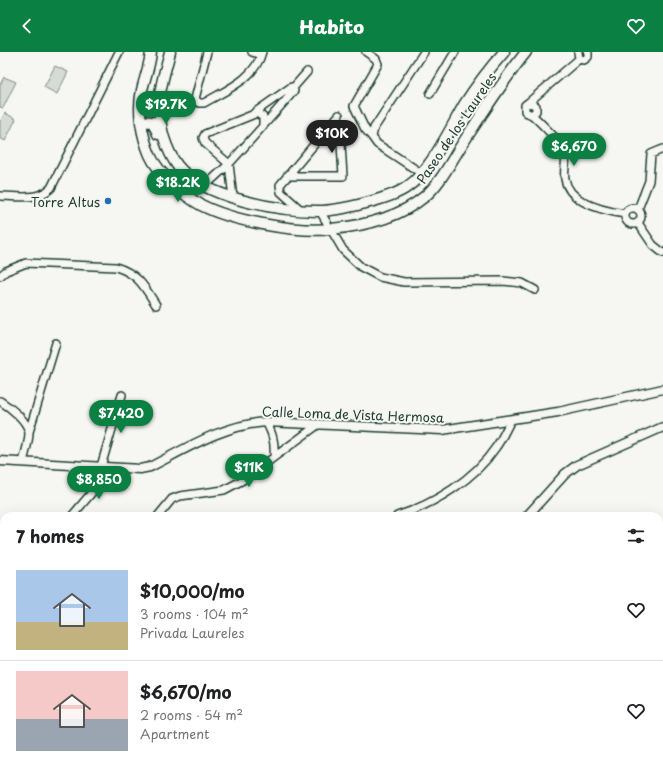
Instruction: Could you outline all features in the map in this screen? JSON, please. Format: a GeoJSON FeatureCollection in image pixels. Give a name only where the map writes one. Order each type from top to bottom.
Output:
{"type":"FeatureCollection","features":[{"type":"Feature","properties":{"kind":"main road","name":"Paseo de los Laureles"},"geometry":{"type":"LineString","coordinates":[[170,52],[159,93],[159,119],[166,143],[177,164],[184,172],[204,186],[233,198],[270,207],[320,211],[375,201],[394,195],[409,187],[421,173],[486,73],[504,52]]}},
{"type":"Feature","properties":{"kind":"main road","name":"Paseo de los Laureles"},"geometry":{"type":"LineString","coordinates":[[148,54],[146,75],[142,92],[141,121],[150,156],[177,187],[187,196],[202,205],[231,216],[269,224],[330,229],[380,220],[404,211],[425,197],[442,176],[505,78],[526,52]]}},
{"type":"Feature","properties":{"kind":"main road"},"geometry":{"type":"LineString","coordinates":[[146,75],[154,76],[162,81]]}},
{"type":"Feature","properties":{"kind":"main road"},"geometry":{"type":"LineString","coordinates":[[142,92],[152,94],[159,93]]}},
{"type":"Feature","properties":{"kind":"main road"},"geometry":{"type":"LineString","coordinates":[[141,121],[153,122],[167,160],[177,164]]}},
{"type":"Feature","properties":{"kind":"street"},"geometry":{"type":"LineString","coordinates":[[0,196],[34,196],[44,194],[51,188],[119,52]]}},
{"type":"Feature","properties":{"kind":"street"},"geometry":{"type":"LineString","coordinates":[[206,52],[195,99],[199,103],[204,103],[244,79],[258,64],[261,53],[252,52]]}},
{"type":"Feature","properties":{"kind":"street"},"geometry":{"type":"LineString","coordinates":[[366,52],[376,59],[378,64],[354,106],[365,129],[377,144],[421,173]]}},
{"type":"Feature","properties":{"kind":"street"},"geometry":{"type":"LineString","coordinates":[[372,137],[374,128],[424,52]]}},
{"type":"Feature","properties":{"kind":"street"},"geometry":{"type":"LineString","coordinates":[[430,94],[455,52]]}},
{"type":"Feature","properties":{"kind":"street"},"geometry":{"type":"LineString","coordinates":[[588,52],[589,55],[587,59],[579,55],[529,102],[536,106],[536,111],[532,115],[563,147],[567,187],[592,207],[625,214]]}},
{"type":"Feature","properties":{"kind":"street"},"geometry":{"type":"LineString","coordinates":[[204,186],[229,164],[294,91],[294,88],[307,72]]}},
{"type":"Feature","properties":{"kind":"street"},"geometry":{"type":"LineString","coordinates":[[233,198],[229,164],[203,141],[204,136],[254,114],[291,87],[294,88]]}},
{"type":"Feature","properties":{"kind":"street"},"geometry":{"type":"LineString","coordinates":[[254,114],[257,113],[263,117],[263,126]]}},
{"type":"Feature","properties":{"kind":"street"},"geometry":{"type":"LineString","coordinates":[[302,210],[281,192],[280,185],[339,115]]}},
{"type":"Feature","properties":{"kind":"street"},"geometry":{"type":"LineString","coordinates":[[287,176],[342,176],[341,144],[328,129]]}},
{"type":"Feature","properties":{"kind":"street"},"geometry":{"type":"LineString","coordinates":[[638,209],[649,181],[650,157],[654,151],[663,149]]}},
{"type":"Feature","properties":{"kind":"street"},"geometry":{"type":"LineString","coordinates":[[633,208],[638,209],[641,213],[642,219],[633,225],[628,223],[625,219],[625,214],[628,210],[633,208]]}},
{"type":"Feature","properties":{"kind":"street"},"geometry":{"type":"LineString","coordinates":[[320,211],[343,250],[361,267],[380,277],[404,282],[503,281],[522,283],[536,290]]}},
{"type":"Feature","properties":{"kind":"street"},"geometry":{"type":"LineString","coordinates":[[638,223],[652,245],[663,252]]}},
{"type":"Feature","properties":{"kind":"street"},"geometry":{"type":"LineString","coordinates":[[0,276],[6,271],[26,263],[116,267],[128,271],[137,278],[156,305]]}},
{"type":"Feature","properties":{"kind":"street"},"geometry":{"type":"LineString","coordinates":[[23,462],[29,432],[56,343]]}},
{"type":"Feature","properties":{"kind":"street","name":"Calle Loma de Vista Hermosa"},"geometry":{"type":"LineString","coordinates":[[0,461],[101,467],[150,467],[216,433],[234,426],[266,422],[442,430],[558,412],[663,389]]}},
{"type":"Feature","properties":{"kind":"street"},"geometry":{"type":"LineString","coordinates":[[75,512],[94,490],[122,395]]}},
{"type":"Feature","properties":{"kind":"street"},"geometry":{"type":"LineString","coordinates":[[0,401],[21,418],[29,432]]}},
{"type":"Feature","properties":{"kind":"street"},"geometry":{"type":"LineString","coordinates":[[411,512],[435,500],[457,485],[479,467],[496,448],[511,420]]}},
{"type":"Feature","properties":{"kind":"street"},"geometry":{"type":"LineString","coordinates":[[266,422],[273,434],[275,444],[274,457]]}},
{"type":"Feature","properties":{"kind":"street"},"geometry":{"type":"LineString","coordinates":[[162,512],[172,500],[180,496],[224,490],[243,480],[319,424]]}},
{"type":"Feature","properties":{"kind":"street"},"geometry":{"type":"LineString","coordinates":[[531,512],[565,474],[577,465],[663,428]]}},
{"type":"Feature","properties":{"kind":"green space"},"geometry":{"type":"Polygon","coordinates":[[[55,66],[68,72],[57,94],[44,87],[55,66]]]}},
{"type":"Feature","properties":{"kind":"green space"},"geometry":{"type":"Polygon","coordinates":[[[4,77],[16,82],[3,108],[0,107],[0,85],[4,77]]]}},
{"type":"Feature","properties":{"kind":"green space"},"geometry":{"type":"Polygon","coordinates":[[[5,113],[16,119],[5,141],[0,138],[0,122],[5,113]]]}},
{"type":"Feature","properties":{"kind":"place","name":"Torre Altus"},"geometry":{"type":"Point","coordinates":[108,201]}}]}
